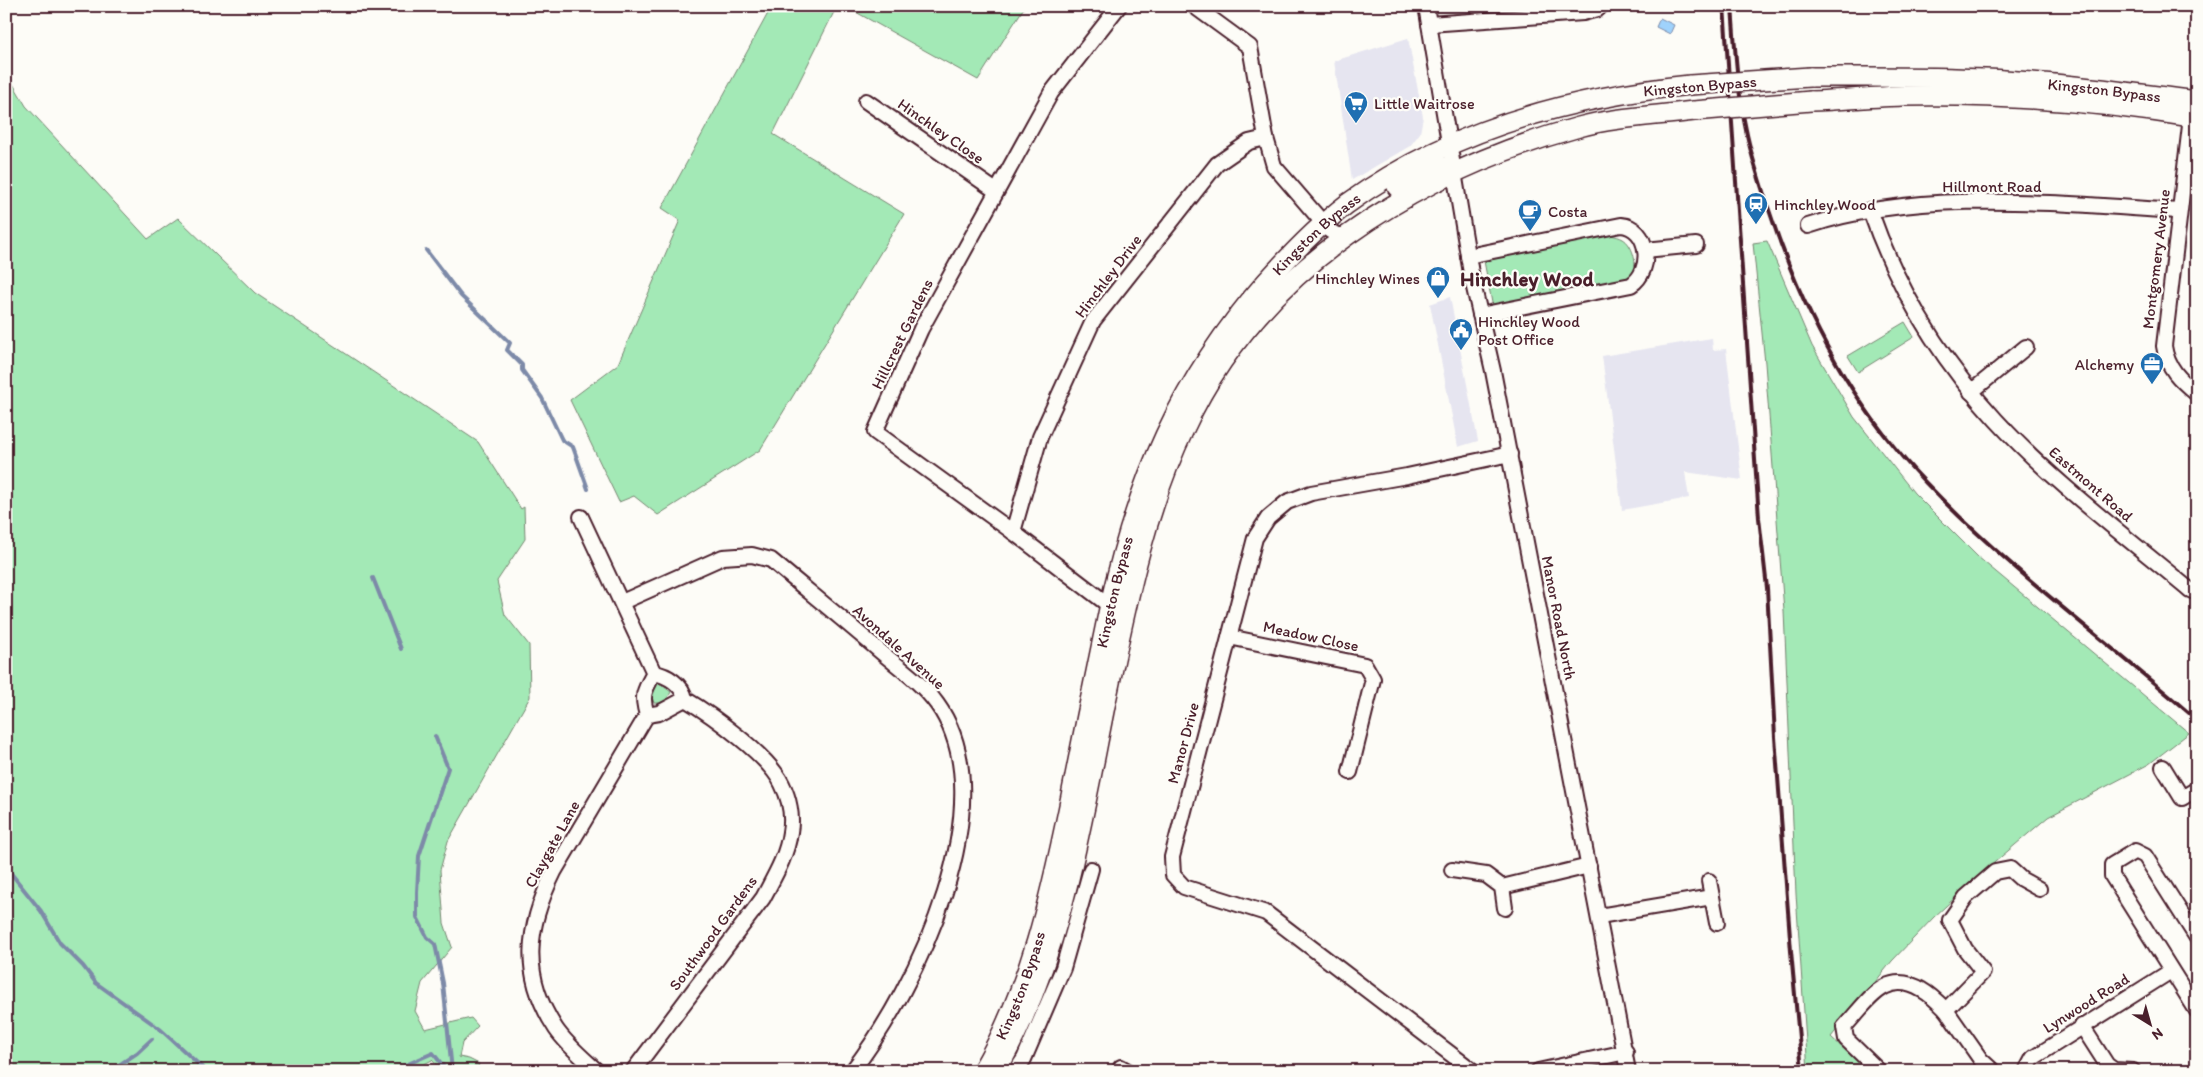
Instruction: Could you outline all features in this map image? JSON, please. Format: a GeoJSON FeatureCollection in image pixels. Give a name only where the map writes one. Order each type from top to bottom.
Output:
{"type":"FeatureCollection","features":[{"type":"Feature","properties":{"kind":"highway","name":"Kingston Bypass"},"geometry":{"type":"LineString","coordinates":[[982,1071],[1007,1024],[1031,964],[1058,856],[1128,529],[1149,470],[1172,417],[1195,376],[1257,292],[1285,260],[1325,222],[1373,187],[1419,160],[1534,114],[1575,102],[1690,85],[1810,77],[1898,76],[1986,79],[2078,86],[2195,112]]}},
{"type":"Feature","properties":{"kind":"highway","name":"Kingston Bypass"},"geometry":{"type":"LineString","coordinates":[[996,1071],[1016,1035],[1043,968],[1059,918],[1074,857],[1132,583],[1153,509],[1184,428],[1218,368],[1240,336],[1266,306],[1302,270],[1346,235],[1388,208],[1455,172],[1530,143],[1582,126],[1694,111],[1811,101],[1902,96],[1993,97],[2195,112]]}},
{"type":"Feature","properties":{"kind":"highway"},"geometry":{"type":"LineString","coordinates":[[1450,146],[1460,154],[1468,153],[1526,134],[1560,126],[1582,126]]}},
{"type":"Feature","properties":{"kind":"highway"},"geometry":{"type":"LineString","coordinates":[[1325,222],[1355,209],[1434,168],[1441,166],[1455,172]]}},
{"type":"Feature","properties":{"kind":"street","name":"Hillcrest Gardens"},"geometry":{"type":"LineString","coordinates":[[1110,606],[1013,532],[875,432],[921,329],[1051,93],[1119,6]]}},
{"type":"Feature","properties":{"kind":"street"},"geometry":{"type":"LineString","coordinates":[[1194,6],[1250,47],[1266,138],[1274,166],[1325,222],[1330,231],[1337,235],[1346,235]]}},
{"type":"Feature","properties":{"kind":"street","name":"Manor Road North"},"geometry":{"type":"LineString","coordinates":[[1426,6],[1468,256],[1510,454],[1626,1052],[1628,1071]]}},
{"type":"Feature","properties":{"kind":"street"},"geometry":{"type":"LineString","coordinates":[[1429,24],[1583,14],[1598,9],[1601,6]]}},
{"type":"Feature","properties":{"kind":"street","name":"Hinchley Close"},"geometry":{"type":"LineString","coordinates":[[866,101],[996,191]]}},
{"type":"Feature","properties":{"kind":"street","name":"Montgomery Avenue"},"geometry":{"type":"LineString","coordinates":[[2195,112],[2192,147],[2179,211],[2164,346],[2165,356],[2172,370],[2197,394]]}},
{"type":"Feature","properties":{"kind":"street","name":"Hinchley Drive"},"geometry":{"type":"LineString","coordinates":[[1013,532],[1040,437],[1093,321],[1217,164],[1250,142],[1266,138]]}},
{"type":"Feature","properties":{"kind":"street","name":"Hillmont Road"},"geometry":{"type":"LineString","coordinates":[[1808,226],[1833,217],[1870,210],[1950,203],[2042,203],[2179,211]]}},
{"type":"Feature","properties":{"kind":"street","name":"Eastmont Road"},"geometry":{"type":"LineString","coordinates":[[1870,210],[1884,251],[1901,286],[1930,335],[1972,392],[1997,420],[2053,475],[2190,590],[2197,593]]}},
{"type":"Feature","properties":{"kind":"street"},"geometry":{"type":"LineString","coordinates":[[1468,256],[1621,225],[1634,230],[1640,237],[1645,250],[1646,264],[1643,274],[1631,285],[1480,315]]}},
{"type":"Feature","properties":{"kind":"street"},"geometry":{"type":"LineString","coordinates":[[1645,250],[1696,245]]}},
{"type":"Feature","properties":{"kind":"street"},"geometry":{"type":"LineString","coordinates":[[1972,392],[2026,347]]}},
{"type":"Feature","properties":{"kind":"street","name":"Manor Drive"},"geometry":{"type":"LineString","coordinates":[[1473,1071],[1266,913],[1184,888],[1173,875],[1172,857],[1255,538],[1268,518],[1287,502],[1311,493],[1407,476],[1510,454]]}},
{"type":"Feature","properties":{"kind":"street"},"geometry":{"type":"LineString","coordinates":[[581,517],[622,602],[638,643],[654,673],[668,677],[683,691],[686,699],[665,710],[647,715],[643,700],[645,688],[654,673]]}},
{"type":"Feature","properties":{"kind":"street","name":"Avondale Avenue"},"geometry":{"type":"LineString","coordinates":[[622,602],[723,557],[752,555],[771,560],[910,677],[936,702],[950,724],[958,749],[962,776],[956,853],[933,928],[902,995],[867,1051],[852,1071]]}},
{"type":"Feature","properties":{"kind":"street","name":"Meadow Close"},"geometry":{"type":"LineString","coordinates":[[1229,637],[1365,665],[1373,679],[1350,772]]}},
{"type":"Feature","properties":{"kind":"street","name":"Southwood Gardens"},"geometry":{"type":"LineString","coordinates":[[633,1071],[763,898],[779,869],[790,831],[791,809],[782,783],[766,763],[712,714],[686,699]]}},
{"type":"Feature","properties":{"kind":"street","name":"Claygate Lane"},"geometry":{"type":"LineString","coordinates":[[597,1071],[556,1030],[537,995],[531,968],[532,943],[543,894],[554,872],[647,715]]}},
{"type":"Feature","properties":{"kind":"street"},"geometry":{"type":"LineString","coordinates":[[2163,767],[2182,798],[2197,789]]}},
{"type":"Feature","properties":{"kind":"street"},"geometry":{"type":"LineString","coordinates":[[2197,938],[2145,856],[2135,851],[2112,866],[2112,876],[2197,1011]]}},
{"type":"Feature","properties":{"kind":"street"},"geometry":{"type":"LineString","coordinates":[[1502,887],[1589,866]]}},
{"type":"Feature","properties":{"kind":"street"},"geometry":{"type":"LineString","coordinates":[[1016,1071],[1024,1059],[1062,968],[1091,869]]}},
{"type":"Feature","properties":{"kind":"street"},"geometry":{"type":"LineString","coordinates":[[1994,982],[1983,972],[1965,949],[1950,920],[1966,897],[1995,872],[2010,869],[2021,879],[2039,889]]}},
{"type":"Feature","properties":{"kind":"street"},"geometry":{"type":"LineString","coordinates":[[1452,870],[1486,874],[1502,887],[1505,908]]}},
{"type":"Feature","properties":{"kind":"street"},"geometry":{"type":"LineString","coordinates":[[1709,881],[1716,923]]}},
{"type":"Feature","properties":{"kind":"street"},"geometry":{"type":"LineString","coordinates":[[1599,916],[1712,897]]}},
{"type":"Feature","properties":{"kind":"street","name":"Lynwood Road"},"geometry":{"type":"LineString","coordinates":[[2026,1071],[2033,1058],[2171,971]]}},
{"type":"Feature","properties":{"kind":"street"},"geometry":{"type":"LineString","coordinates":[[1946,1010],[1983,972]]}},
{"type":"Feature","properties":{"kind":"street"},"geometry":{"type":"LineString","coordinates":[[1879,1071],[1846,1039],[1844,1027],[1883,986],[1900,981],[1923,990],[1946,1010],[1981,1060],[1993,1071]]}},
{"type":"Feature","properties":{"kind":"street"},"geometry":{"type":"LineString","coordinates":[[2082,1026],[2107,1065],[2114,1070],[2133,1071]]}},
{"type":"Feature","properties":{"kind":"street"},"geometry":{"type":"LineString","coordinates":[[1538,1071],[1626,1052]]}},
{"type":"Feature","properties":{"kind":"shaded area"},"geometry":{"type":"Polygon","coordinates":[[[1408,38],[1423,117],[1420,133],[1410,146],[1352,180],[1334,61],[1408,38]]]}},
{"type":"Feature","properties":{"kind":"shaded area"},"geometry":{"type":"Polygon","coordinates":[[[1450,297],[1478,441],[1458,447],[1430,304],[1450,297]]]}},
{"type":"Feature","properties":{"kind":"shaded area"},"geometry":{"type":"Polygon","coordinates":[[[1712,338],[1713,350],[1726,349],[1742,480],[1685,472],[1689,498],[1622,510],[1602,356],[1712,338]]]}},
{"type":"Feature","properties":{"kind":"green space"},"geometry":{"type":"Polygon","coordinates":[[[772,6],[837,6],[773,134],[904,214],[760,450],[658,515],[634,496],[619,502],[570,400],[618,364],[680,220],[662,208],[772,6]]]}},
{"type":"Feature","properties":{"kind":"green space"},"geometry":{"type":"Polygon","coordinates":[[[845,6],[1025,6],[978,80],[845,6]]]}},
{"type":"Feature","properties":{"kind":"green space"},"geometry":{"type":"Polygon","coordinates":[[[6,72],[26,106],[148,239],[178,218],[255,293],[478,442],[521,509],[524,507],[525,539],[497,581],[505,615],[529,645],[530,697],[448,841],[440,870],[444,923],[452,947],[422,983],[415,1011],[425,1029],[471,1018],[478,1026],[462,1043],[459,1057],[479,1064],[477,1071],[442,1071],[432,1060],[411,1071],[6,1071],[6,72]]]}},
{"type":"Feature","properties":{"kind":"green space"},"geometry":{"type":"Polygon","coordinates":[[[1611,235],[1626,241],[1633,254],[1634,269],[1632,274],[1624,281],[1493,308],[1484,261],[1611,235]]]}},
{"type":"Feature","properties":{"kind":"green space"},"geometry":{"type":"Polygon","coordinates":[[[1767,241],[1812,346],[1854,417],[1914,493],[1978,557],[2189,733],[2149,764],[2048,817],[1934,917],[1892,961],[1831,1037],[1868,1071],[1808,1071],[1796,894],[1784,611],[1765,363],[1753,243],[1767,241]]]}},
{"type":"Feature","properties":{"kind":"green space"},"geometry":{"type":"Polygon","coordinates":[[[1905,322],[1914,337],[1858,372],[1848,356],[1905,322]]]}},
{"type":"Feature","properties":{"kind":"green space"},"geometry":{"type":"Polygon","coordinates":[[[659,683],[671,692],[664,701],[654,703],[651,694],[654,685],[659,683]]]}},
{"type":"Feature","properties":{"kind":"water"},"geometry":{"type":"Polygon","coordinates":[[[1660,18],[1674,25],[1670,34],[1656,27],[1660,18]]]}},
{"type":"Feature","properties":{"kind":"waterway"},"geometry":{"type":"LineString","coordinates":[[426,250],[461,296],[510,343],[507,350],[522,365],[522,370],[542,398],[562,440],[573,447],[588,489]]}},
{"type":"Feature","properties":{"kind":"waterway"},"geometry":{"type":"LineString","coordinates":[[373,578],[401,649]]}},
{"type":"Feature","properties":{"kind":"waterway"},"geometry":{"type":"LineString","coordinates":[[435,736],[448,768],[419,856],[417,917],[427,937],[435,944],[443,983],[452,1071]]}},
{"type":"Feature","properties":{"kind":"waterway"},"geometry":{"type":"LineString","coordinates":[[6,867],[41,911],[60,943],[83,966],[96,983],[160,1029],[206,1071]]}},
{"type":"Feature","properties":{"kind":"waterway"},"geometry":{"type":"LineString","coordinates":[[110,1071],[137,1053],[152,1039]]}},
{"type":"Feature","properties":{"kind":"waterway"},"geometry":{"type":"LineString","coordinates":[[392,1071],[433,1053],[447,1071]]}},
{"type":"Feature","properties":{"kind":"railway"},"geometry":{"type":"LineString","coordinates":[[1724,6],[1759,518],[1767,588],[1775,737],[1802,1071]]}},
{"type":"Feature","properties":{"kind":"railway"},"geometry":{"type":"LineString","coordinates":[[1732,6],[1740,99],[1748,140],[1759,179],[1781,245],[1796,282],[1831,354],[1852,388],[1874,421],[1899,453],[1958,515],[2024,575],[2197,720]]}},
{"type":"Feature","properties":{"kind":"place","name":"Little Waitrose"},"geometry":{"type":"Point","coordinates":[1356,124]}},
{"type":"Feature","properties":{"kind":"place","name":"Hinchley Wood"},"geometry":{"type":"Point","coordinates":[1756,225]}},
{"type":"Feature","properties":{"kind":"place","name":"Costa"},"geometry":{"type":"Point","coordinates":[1530,232]}},
{"type":"Feature","properties":{"kind":"place","name":"Hinchley Wines"},"geometry":{"type":"Point","coordinates":[1438,299]}},
{"type":"Feature","properties":{"kind":"place","name":"Hinchley Wood Post Office"},"geometry":{"type":"Point","coordinates":[1461,351]}},
{"type":"Feature","properties":{"kind":"place","name":"Alchemy"},"geometry":{"type":"Point","coordinates":[2152,385]}},
{"type":"Feature","properties":{"kind":"district","name":"Hinchley Wood"},"geometry":{"type":"Point","coordinates":[1527,278]}}]}
